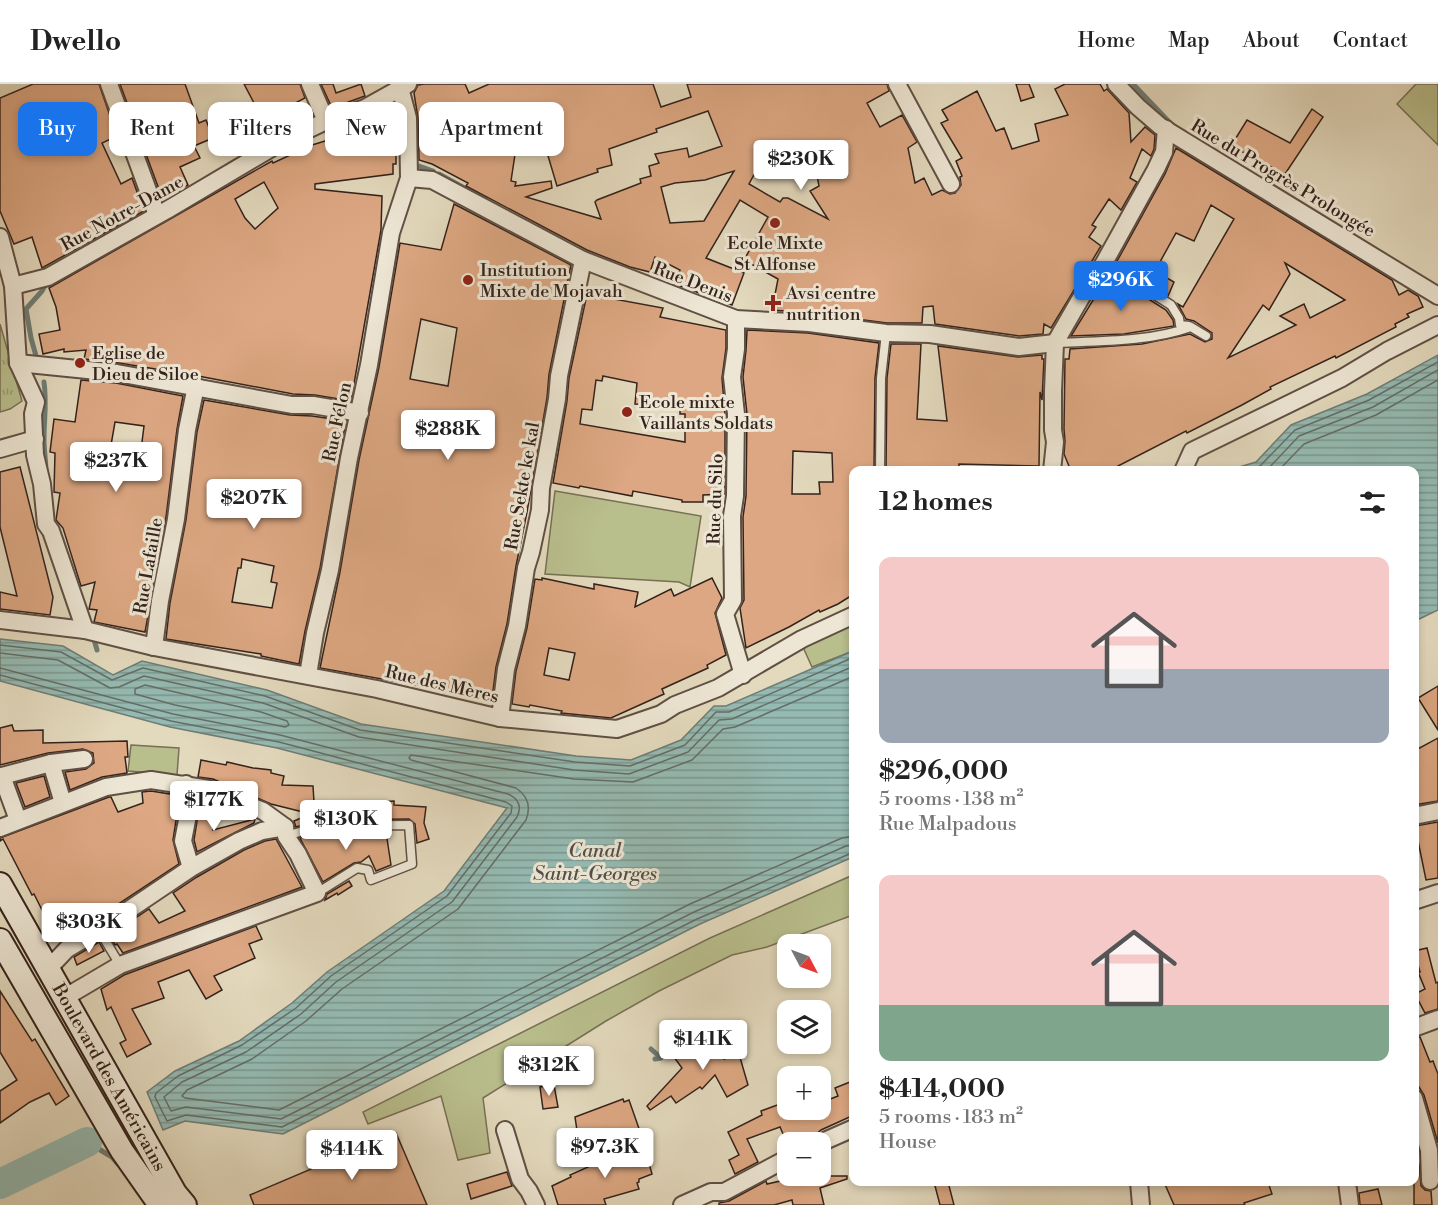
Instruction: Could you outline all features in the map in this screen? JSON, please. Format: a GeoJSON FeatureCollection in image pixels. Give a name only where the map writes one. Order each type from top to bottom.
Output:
{"type":"FeatureCollection","features":[{"type":"Feature","properties":{"kind":"main road","name":"Boulevard des Américains"},"geometry":{"type":"LineString","coordinates":[[0,884],[173,1202]]}},
{"type":"Feature","properties":{"kind":"main road","name":"Boulevard des Américains"},"geometry":{"type":"LineString","coordinates":[[0,940],[122,1151],[173,1202]]}},
{"type":"Feature","properties":{"kind":"street"},"geometry":{"type":"LineString","coordinates":[[109,84],[157,215]]}},
{"type":"Feature","properties":{"kind":"street"},"geometry":{"type":"LineString","coordinates":[[310,84],[325,117]]}},
{"type":"Feature","properties":{"kind":"street"},"geometry":{"type":"LineString","coordinates":[[897,84],[951,184]]}},
{"type":"Feature","properties":{"kind":"street","name":"Rue du Progrès Prolongée"},"geometry":{"type":"LineString","coordinates":[[1116,84],[1138,107],[1166,129],[1438,296]]}},
{"type":"Feature","properties":{"kind":"street"},"geometry":{"type":"LineString","coordinates":[[403,85],[408,118],[410,178]]}},
{"type":"Feature","properties":{"kind":"street","name":"Rue Notre-Dame"},"geometry":{"type":"LineString","coordinates":[[375,102],[403,85]]}},
{"type":"Feature","properties":{"kind":"street","name":"Rue Notre-Dame"},"geometry":{"type":"LineString","coordinates":[[13,286],[48,277],[280,143],[325,122]]}},
{"type":"Feature","properties":{"kind":"street"},"geometry":{"type":"LineString","coordinates":[[1053,466],[1055,442],[1053,391],[1055,343],[1104,263],[1156,169],[1164,152],[1166,129]]}},
{"type":"Feature","properties":{"kind":"street","name":"Rue Denis"},"geometry":{"type":"LineString","coordinates":[[410,178],[432,180],[583,260],[736,319],[809,324],[886,333],[930,334],[1019,347],[1055,343]]}},
{"type":"Feature","properties":{"kind":"street","name":"Rue Félon"},"geometry":{"type":"LineString","coordinates":[[308,675],[330,570],[349,458],[360,413],[391,233],[410,178]]}},
{"type":"Feature","properties":{"kind":"street"},"geometry":{"type":"LineString","coordinates":[[0,237],[13,286],[18,363],[36,402],[33,414],[35,455],[42,484],[46,524],[51,531],[85,630]]}},
{"type":"Feature","properties":{"kind":"street","name":"Rue Sekte ke kal"},"geometry":{"type":"LineString","coordinates":[[500,718],[506,669],[540,510],[541,488],[559,376],[583,260]]}},
{"type":"Feature","properties":{"kind":"street","name":"Rue du Silo"},"geometry":{"type":"LineString","coordinates":[[736,319],[736,349],[732,377],[736,414],[735,496],[732,516],[733,600],[725,614],[743,675]]}},
{"type":"Feature","properties":{"kind":"street"},"geometry":{"type":"LineString","coordinates":[[1185,466],[1192,451],[1342,378],[1387,351],[1438,325]]}},
{"type":"Feature","properties":{"kind":"street"},"geometry":{"type":"LineString","coordinates":[[18,363],[117,373],[292,405],[313,405],[360,413]]}},
{"type":"Feature","properties":{"kind":"street","name":"Rue Lafaille"},"geometry":{"type":"LineString","coordinates":[[154,647],[160,601],[176,519],[187,430],[196,386]]}},
{"type":"Feature","properties":{"kind":"street"},"geometry":{"type":"LineString","coordinates":[[0,449],[35,439]]}},
{"type":"Feature","properties":{"kind":"street","name":"Rue des Mères"},"geometry":{"type":"LineString","coordinates":[[0,620],[85,630],[154,647],[377,689],[500,718],[617,729],[661,714],[675,705],[718,688],[802,639],[849,617]]}},
{"type":"Feature","properties":{"kind":"street"},"geometry":{"type":"LineString","coordinates":[[18,820],[1,776],[51,763],[84,759]]}},
{"type":"Feature","properties":{"kind":"street"},"geometry":{"type":"LineString","coordinates":[[51,763],[63,803]]}},
{"type":"Feature","properties":{"kind":"street"},"geometry":{"type":"LineString","coordinates":[[0,828],[106,787],[144,780],[186,784],[209,789],[263,811],[285,831],[318,893],[120,965],[64,998]]}},
{"type":"Feature","properties":{"kind":"street"},"geometry":{"type":"LineString","coordinates":[[186,784],[188,815],[183,841],[191,868]]}},
{"type":"Feature","properties":{"kind":"street"},"geometry":{"type":"LineString","coordinates":[[1419,815],[1438,811]]}},
{"type":"Feature","properties":{"kind":"street"},"geometry":{"type":"LineString","coordinates":[[48,969],[67,949],[191,868],[262,831],[285,831]]}},
{"type":"Feature","properties":{"kind":"street"},"geometry":{"type":"LineString","coordinates":[[1419,899],[1438,893]]}},
{"type":"Feature","properties":{"kind":"street"},"geometry":{"type":"LineString","coordinates":[[1419,1026],[1438,1019]]}},
{"type":"Feature","properties":{"kind":"street"},"geometry":{"type":"LineString","coordinates":[[1419,1115],[1429,1150],[1430,1181]]}},
{"type":"Feature","properties":{"kind":"street"},"geometry":{"type":"LineString","coordinates":[[505,1130],[520,1179],[536,1205]]}},
{"type":"Feature","properties":{"kind":"street"},"geometry":{"type":"LineString","coordinates":[[831,1138],[849,1130]]}},
{"type":"Feature","properties":{"kind":"street"},"geometry":{"type":"LineString","coordinates":[[682,1205],[711,1192],[724,1192],[777,1164]]}},
{"type":"Feature","properties":{"kind":"street"},"geometry":{"type":"LineString","coordinates":[[1139,1186],[1141,1205]]}},
{"type":"Feature","properties":{"kind":"street"},"geometry":{"type":"LineString","coordinates":[[1348,1186],[1350,1205]]}},
{"type":"Feature","properties":{"kind":"lane"},"geometry":{"type":"LineString","coordinates":[[1104,263],[1171,305],[1179,318],[1180,325],[1191,327],[1206,336]]}},
{"type":"Feature","properties":{"kind":"lane"},"geometry":{"type":"LineString","coordinates":[[1055,343],[1145,336],[1191,327]]}},
{"type":"Feature","properties":{"kind":"lane"},"geometry":{"type":"LineString","coordinates":[[880,466],[881,378],[886,333]]}},
{"type":"Feature","properties":{"kind":"lane"},"geometry":{"type":"LineString","coordinates":[[285,831],[320,826],[409,825],[412,864],[371,880],[368,870],[357,868],[318,893]]}},
{"type":"Feature","properties":{"kind":"lane"},"geometry":{"type":"LineString","coordinates":[[99,930],[120,965]]}},
{"type":"Feature","properties":{"kind":"green space"},"geometry":{"type":"Polygon","coordinates":[[[1416,84],[1438,84],[1438,145],[1397,104],[1416,84]]]}},
{"type":"Feature","properties":{"kind":"green space"},"geometry":{"type":"Polygon","coordinates":[[[0,324],[22,401],[0,412],[0,324]]]}},
{"type":"Feature","properties":{"kind":"green space"},"geometry":{"type":"Polygon","coordinates":[[[555,491],[701,516],[690,587],[679,582],[545,574],[555,491]]]}},
{"type":"Feature","properties":{"kind":"green space"},"geometry":{"type":"Polygon","coordinates":[[[849,626],[849,653],[812,667],[802,645],[849,626]]]}},
{"type":"Feature","properties":{"kind":"green space"},"geometry":{"type":"Polygon","coordinates":[[[131,745],[179,748],[177,775],[128,771],[131,745]]]}},
{"type":"Feature","properties":{"kind":"green space"},"geometry":{"type":"Polygon","coordinates":[[[849,877],[849,916],[802,934],[777,934],[777,943],[732,955],[659,991],[606,1021],[483,1098],[490,1153],[458,1160],[441,1096],[368,1124],[363,1112],[710,938],[849,877]]]}},
{"type":"Feature","properties":{"kind":"water"},"geometry":{"type":"Polygon","coordinates":[[[1438,355],[1438,610],[1419,619],[1419,466],[1243,466],[1256,462],[1291,425],[1367,394],[1438,355]]]}},
{"type":"Feature","properties":{"kind":"water","name":"Canal Saint-Georges"},"geometry":{"type":"Polygon","coordinates":[[[0,639],[63,646],[113,675],[142,661],[267,690],[361,724],[576,756],[631,760],[681,740],[714,706],[726,706],[849,653],[849,859],[700,924],[283,1134],[185,1121],[163,1130],[147,1092],[175,1071],[239,1041],[292,1003],[327,972],[444,891],[507,808],[277,748],[170,727],[0,681],[0,639]]]}},
{"type":"Feature","properties":{"kind":"building"},"geometry":{"type":"Polygon","coordinates":[[[33,84],[99,84],[109,113],[109,140],[102,143],[121,184],[132,178],[144,211],[42,268],[32,237],[14,244],[0,211],[0,98],[33,84]]]}},
{"type":"Feature","properties":{"kind":"building"},"geometry":{"type":"Polygon","coordinates":[[[120,84],[185,84],[191,102],[127,102],[120,84]]]}},
{"type":"Feature","properties":{"kind":"building"},"geometry":{"type":"Polygon","coordinates":[[[244,84],[300,84],[305,98],[297,102],[254,102],[244,84]]]}},
{"type":"Feature","properties":{"kind":"building"},"geometry":{"type":"Polygon","coordinates":[[[321,84],[333,84],[336,93],[361,84],[365,96],[348,102],[329,102],[321,84]]]}},
{"type":"Feature","properties":{"kind":"building"},"geometry":{"type":"Polygon","coordinates":[[[424,84],[465,84],[469,93],[489,84],[653,84],[661,107],[691,97],[687,84],[887,84],[889,91],[867,103],[880,127],[902,115],[917,142],[908,148],[915,183],[924,178],[932,195],[942,190],[950,194],[955,193],[961,185],[960,177],[962,176],[956,161],[962,158],[941,123],[948,120],[942,110],[977,91],[996,131],[1004,128],[1012,149],[1039,141],[1035,124],[1068,115],[1055,89],[1065,84],[1100,84],[1104,91],[1107,89],[1129,113],[1131,142],[1145,127],[1155,135],[1151,156],[1142,149],[1130,178],[1137,182],[1121,210],[1109,199],[1092,225],[1096,227],[1089,237],[1101,246],[1051,328],[1044,324],[1043,334],[1019,336],[935,324],[933,306],[923,307],[922,323],[887,323],[772,310],[778,279],[744,260],[768,217],[740,200],[706,258],[744,273],[732,305],[675,284],[680,270],[655,257],[650,272],[630,267],[587,250],[466,186],[468,183],[432,164],[419,160],[418,118],[414,93],[418,85],[424,84]],[[419,102],[419,156],[515,156],[511,181],[516,182],[515,186],[551,181],[552,188],[526,197],[601,219],[595,202],[641,183],[640,179],[651,176],[649,166],[659,163],[655,154],[687,148],[689,157],[722,146],[708,111],[656,129],[657,132],[609,149],[612,165],[557,186],[548,156],[564,156],[564,102],[419,102]],[[783,146],[763,158],[749,184],[780,202],[783,198],[788,198],[828,219],[810,191],[819,186],[814,159],[797,169],[783,146]],[[734,171],[705,180],[661,187],[670,223],[704,221],[734,171]]]}},
{"type":"Feature","properties":{"kind":"building"},"geometry":{"type":"Polygon","coordinates":[[[1016,84],[1029,84],[1034,97],[1021,101],[1016,84]]]}},
{"type":"Feature","properties":{"kind":"building"},"geometry":{"type":"Polygon","coordinates":[[[1312,109],[1323,117],[1285,174],[1231,146],[1247,120],[1290,143],[1312,109]]]}},
{"type":"Feature","properties":{"kind":"building"},"geometry":{"type":"Polygon","coordinates":[[[196,115],[199,123],[206,120],[208,140],[196,145],[196,115]]]}},
{"type":"Feature","properties":{"kind":"building"},"geometry":{"type":"Polygon","coordinates":[[[325,141],[325,156],[396,156],[393,174],[315,184],[315,189],[382,196],[381,230],[351,401],[293,394],[198,376],[84,359],[86,350],[64,352],[64,349],[43,354],[39,334],[60,330],[56,307],[49,288],[272,161],[273,163],[288,156],[313,156],[313,145],[325,141]],[[264,182],[235,199],[245,218],[255,229],[278,208],[264,182]]]}},
{"type":"Feature","properties":{"kind":"building"},"geometry":{"type":"Polygon","coordinates":[[[1176,148],[1392,280],[1399,295],[1408,290],[1418,296],[1423,307],[1407,314],[1409,317],[1395,324],[1396,327],[1336,358],[1335,356],[1270,387],[1271,389],[1242,405],[1118,466],[1069,466],[1064,454],[1064,429],[1065,359],[1069,359],[1070,349],[1142,344],[1190,334],[1205,342],[1212,339],[1212,333],[1194,321],[1186,319],[1178,304],[1183,307],[1234,219],[1211,205],[1194,241],[1176,233],[1155,271],[1174,282],[1168,296],[1116,263],[1165,174],[1176,148]],[[1285,263],[1290,274],[1269,310],[1263,305],[1228,358],[1296,325],[1280,316],[1304,304],[1310,318],[1345,300],[1285,263]]]}},
{"type":"Feature","properties":{"kind":"building"},"geometry":{"type":"Polygon","coordinates":[[[196,150],[200,158],[180,167],[188,185],[163,200],[147,156],[196,156],[196,150]]]}},
{"type":"Feature","properties":{"kind":"building"},"geometry":{"type":"Polygon","coordinates":[[[454,204],[571,265],[549,374],[547,398],[507,624],[496,667],[492,699],[416,683],[415,685],[320,668],[379,367],[400,243],[441,250],[454,204]],[[421,319],[410,379],[448,386],[457,328],[421,319]]]}},
{"type":"Feature","properties":{"kind":"building"},"geometry":{"type":"Polygon","coordinates":[[[1109,274],[1166,310],[1174,326],[1124,334],[1071,336],[1109,274]]]}},
{"type":"Feature","properties":{"kind":"building"},"geometry":{"type":"Polygon","coordinates":[[[587,294],[663,308],[660,317],[726,330],[722,378],[725,414],[725,494],[703,495],[703,502],[682,502],[682,500],[633,491],[632,496],[553,483],[569,378],[587,294]],[[603,376],[602,381],[596,380],[592,410],[582,409],[580,424],[685,442],[685,414],[680,414],[680,407],[651,402],[650,405],[635,404],[637,383],[603,376]]]}},
{"type":"Feature","properties":{"kind":"building"},"geometry":{"type":"Polygon","coordinates":[[[747,330],[808,333],[879,343],[875,378],[874,466],[849,466],[849,597],[746,648],[740,608],[744,600],[743,517],[746,496],[747,414],[743,377],[747,330]],[[793,451],[792,494],[820,494],[819,482],[833,482],[832,453],[793,451]]]}},
{"type":"Feature","properties":{"kind":"building"},"geometry":{"type":"Polygon","coordinates":[[[891,344],[921,344],[917,419],[947,421],[938,346],[1018,357],[1042,355],[1044,359],[1042,400],[1040,392],[1039,466],[959,464],[959,466],[886,466],[887,378],[891,344]]]}},
{"type":"Feature","properties":{"kind":"building"},"geometry":{"type":"Polygon","coordinates":[[[81,380],[116,383],[183,396],[166,517],[145,632],[94,622],[97,610],[89,609],[95,582],[81,586],[63,528],[56,520],[60,493],[54,492],[55,453],[50,452],[54,419],[75,422],[81,380]],[[115,422],[107,468],[138,474],[144,426],[115,422]]]}},
{"type":"Feature","properties":{"kind":"building"},"geometry":{"type":"Polygon","coordinates":[[[204,400],[290,415],[346,421],[320,568],[299,664],[261,656],[261,654],[166,639],[170,603],[186,520],[197,432],[204,400]],[[242,559],[241,568],[238,568],[232,602],[272,608],[277,583],[271,582],[274,566],[242,559]]]}},
{"type":"Feature","properties":{"kind":"building"},"geometry":{"type":"Polygon","coordinates":[[[20,467],[53,597],[50,615],[0,609],[0,592],[17,596],[0,527],[0,472],[20,467]]]}},
{"type":"Feature","properties":{"kind":"building"},"geometry":{"type":"Polygon","coordinates":[[[542,578],[594,589],[594,584],[638,592],[635,607],[671,589],[674,596],[712,578],[722,598],[715,613],[726,655],[707,665],[708,668],[662,689],[664,694],[611,718],[561,713],[562,711],[530,705],[529,707],[512,704],[516,671],[527,628],[535,579],[542,580],[542,578]],[[549,648],[544,675],[569,680],[575,653],[549,648]]]}},
{"type":"Feature","properties":{"kind":"building"},"geometry":{"type":"Polygon","coordinates":[[[1438,686],[1438,730],[1419,700],[1438,686]]]}},
{"type":"Feature","properties":{"kind":"building"},"geometry":{"type":"Polygon","coordinates":[[[12,725],[14,731],[43,730],[43,743],[127,741],[128,757],[125,757],[127,773],[102,777],[70,790],[65,772],[86,769],[94,763],[93,753],[83,749],[48,753],[0,765],[0,728],[12,725]]]}},
{"type":"Feature","properties":{"kind":"building"},"geometry":{"type":"Polygon","coordinates":[[[1438,738],[1438,801],[1419,804],[1419,748],[1438,738]]]}},
{"type":"Feature","properties":{"kind":"building"},"geometry":{"type":"Polygon","coordinates":[[[201,760],[271,770],[271,773],[284,776],[282,785],[313,786],[314,802],[335,802],[335,804],[394,801],[394,805],[426,807],[424,823],[429,839],[417,843],[415,824],[409,819],[320,820],[296,827],[294,821],[311,814],[271,804],[213,779],[198,777],[201,760]]]}},
{"type":"Feature","properties":{"kind":"building"},"geometry":{"type":"Polygon","coordinates":[[[44,776],[50,797],[25,807],[16,783],[44,776]]]}},
{"type":"Feature","properties":{"kind":"building"},"geometry":{"type":"Polygon","coordinates":[[[142,792],[176,795],[177,814],[173,840],[179,864],[111,909],[107,904],[82,912],[89,924],[63,939],[62,935],[58,937],[45,911],[43,912],[34,894],[32,895],[3,839],[0,841],[0,838],[109,797],[118,812],[143,803],[142,792]]]}},
{"type":"Feature","properties":{"kind":"building"},"geometry":{"type":"Polygon","coordinates":[[[198,815],[215,818],[213,830],[255,819],[254,823],[197,852],[194,840],[198,815]]]}},
{"type":"Feature","properties":{"kind":"building"},"geometry":{"type":"Polygon","coordinates":[[[1438,822],[1438,878],[1426,880],[1419,846],[1419,825],[1438,822]]]}},
{"type":"Feature","properties":{"kind":"building"},"geometry":{"type":"Polygon","coordinates":[[[321,832],[386,832],[391,865],[376,871],[369,856],[323,882],[300,838],[321,832]]]}},
{"type":"Feature","properties":{"kind":"building"},"geometry":{"type":"Polygon","coordinates":[[[276,839],[302,887],[123,953],[117,944],[115,945],[110,935],[149,909],[159,923],[185,911],[173,893],[197,877],[244,850],[276,839]]]}},
{"type":"Feature","properties":{"kind":"building"},"geometry":{"type":"Polygon","coordinates":[[[349,881],[352,886],[325,900],[327,894],[349,881]]]}},
{"type":"Feature","properties":{"kind":"building"},"geometry":{"type":"Polygon","coordinates":[[[256,926],[262,939],[249,944],[255,958],[214,976],[222,990],[206,999],[189,970],[158,982],[164,998],[132,1009],[151,1044],[127,1057],[120,1043],[126,1040],[111,1007],[107,1010],[101,989],[124,975],[256,926]]]}},
{"type":"Feature","properties":{"kind":"building"},"geometry":{"type":"Polygon","coordinates":[[[99,942],[104,951],[77,965],[74,957],[99,942]]]}},
{"type":"Feature","properties":{"kind":"building"},"geometry":{"type":"Polygon","coordinates":[[[1427,948],[1436,983],[1438,982],[1438,1009],[1425,1013],[1419,1002],[1419,992],[1425,989],[1419,974],[1419,950],[1427,948]]]}},
{"type":"Feature","properties":{"kind":"building"},"geometry":{"type":"Polygon","coordinates":[[[0,991],[32,1041],[35,1039],[69,1096],[56,1105],[49,1093],[30,1102],[0,1123],[0,1091],[17,1080],[0,1052],[0,991]]]}},
{"type":"Feature","properties":{"kind":"building"},"geometry":{"type":"Polygon","coordinates":[[[715,1032],[724,1059],[739,1054],[748,1085],[727,1097],[715,1075],[702,1089],[700,1087],[676,1103],[671,1096],[650,1110],[647,1106],[682,1068],[671,1053],[715,1032]]]}},
{"type":"Feature","properties":{"kind":"building"},"geometry":{"type":"Polygon","coordinates":[[[1419,1037],[1438,1074],[1438,1143],[1424,1095],[1419,1087],[1419,1037]]]}},
{"type":"Feature","properties":{"kind":"building"},"geometry":{"type":"Polygon","coordinates":[[[849,1082],[849,1117],[819,1132],[782,1132],[780,1127],[747,1139],[758,1162],[735,1174],[729,1160],[739,1155],[728,1132],[762,1115],[761,1111],[777,1105],[777,1120],[831,1120],[831,1099],[838,1096],[835,1088],[849,1082]]]}},
{"type":"Feature","properties":{"kind":"building"},"geometry":{"type":"Polygon","coordinates":[[[554,1085],[558,1107],[543,1109],[540,1087],[554,1085]]]}},
{"type":"Feature","properties":{"kind":"building"},"geometry":{"type":"Polygon","coordinates":[[[623,1099],[624,1102],[629,1100],[643,1140],[579,1144],[575,1117],[623,1099]]]}},
{"type":"Feature","properties":{"kind":"building"},"geometry":{"type":"Polygon","coordinates":[[[396,1133],[427,1205],[254,1205],[250,1195],[396,1133]]]}},
{"type":"Feature","properties":{"kind":"building"},"geometry":{"type":"Polygon","coordinates":[[[643,1142],[652,1174],[639,1179],[637,1183],[639,1189],[604,1199],[606,1205],[558,1205],[552,1186],[571,1177],[570,1175],[643,1142]]]}},
{"type":"Feature","properties":{"kind":"building"},"geometry":{"type":"Polygon","coordinates":[[[1419,1164],[1421,1186],[1431,1191],[1432,1205],[1414,1205],[1414,1186],[1419,1186],[1419,1164]]]}},
{"type":"Feature","properties":{"kind":"building"},"geometry":{"type":"Polygon","coordinates":[[[507,1172],[512,1186],[471,1199],[467,1184],[507,1172]]]}},
{"type":"Feature","properties":{"kind":"building"},"geometry":{"type":"Polygon","coordinates":[[[831,1176],[847,1176],[847,1179],[831,1184],[831,1176]]]}},
{"type":"Feature","properties":{"kind":"building"},"geometry":{"type":"Polygon","coordinates":[[[766,1181],[767,1184],[777,1182],[777,1186],[826,1186],[820,1188],[824,1205],[793,1205],[792,1200],[774,1205],[719,1205],[766,1181]]]}},
{"type":"Feature","properties":{"kind":"building"},"geometry":{"type":"Polygon","coordinates":[[[935,1186],[949,1186],[954,1205],[940,1205],[935,1186]]]}},
{"type":"Feature","properties":{"kind":"building"},"geometry":{"type":"Polygon","coordinates":[[[1166,1186],[1269,1186],[1272,1194],[1244,1203],[1245,1205],[1174,1205],[1166,1186]]]}},
{"type":"Feature","properties":{"kind":"building"},"geometry":{"type":"Polygon","coordinates":[[[1378,1189],[1382,1205],[1360,1205],[1359,1193],[1378,1189]]]}},
{"type":"Feature","properties":{"kind":"waterway"},"geometry":{"type":"LineString","coordinates":[[1133,84],[1174,127]]}},
{"type":"Feature","properties":{"kind":"waterway"},"geometry":{"type":"LineString","coordinates":[[416,165],[433,171]]}},
{"type":"Feature","properties":{"kind":"waterway"},"geometry":{"type":"LineString","coordinates":[[439,174],[486,200]]}},
{"type":"Feature","properties":{"kind":"waterway"},"geometry":{"type":"LineString","coordinates":[[38,363],[26,309],[42,291],[48,280]]}},
{"type":"Feature","properties":{"kind":"waterway"},"geometry":{"type":"LineString","coordinates":[[44,382],[46,473]]}},
{"type":"Feature","properties":{"kind":"waterway"},"geometry":{"type":"LineString","coordinates":[[93,636],[97,650]]}},
{"type":"Feature","properties":{"kind":"waterway"},"geometry":{"type":"LineString","coordinates":[[651,1049],[661,1058],[655,1059]]}},
{"type":"Feature","properties":{"kind":"waterway"},"geometry":{"type":"LineString","coordinates":[[87,1142],[112,1157],[118,1164]]}},
{"type":"Feature","properties":{"kind":"waterway"},"geometry":{"type":"LineString","coordinates":[[0,1184],[87,1142]]}},
{"type":"Feature","properties":{"kind":"place","name":"Ecole Mixte St Alfonse"},"geometry":{"type":"Point","coordinates":[775,223]}},
{"type":"Feature","properties":{"kind":"place","name":"Institution Mixte de Mojavah"},"geometry":{"type":"Point","coordinates":[468,280]}},
{"type":"Feature","properties":{"kind":"place","name":"Avsi centre nutrition"},"geometry":{"type":"Point","coordinates":[773,303]}},
{"type":"Feature","properties":{"kind":"place","name":"Eglise de Dieu de Siloe"},"geometry":{"type":"Point","coordinates":[80,363]}},
{"type":"Feature","properties":{"kind":"place","name":"Ecole mixte Vaillants Soldats"},"geometry":{"type":"Point","coordinates":[627,412]}}]}
